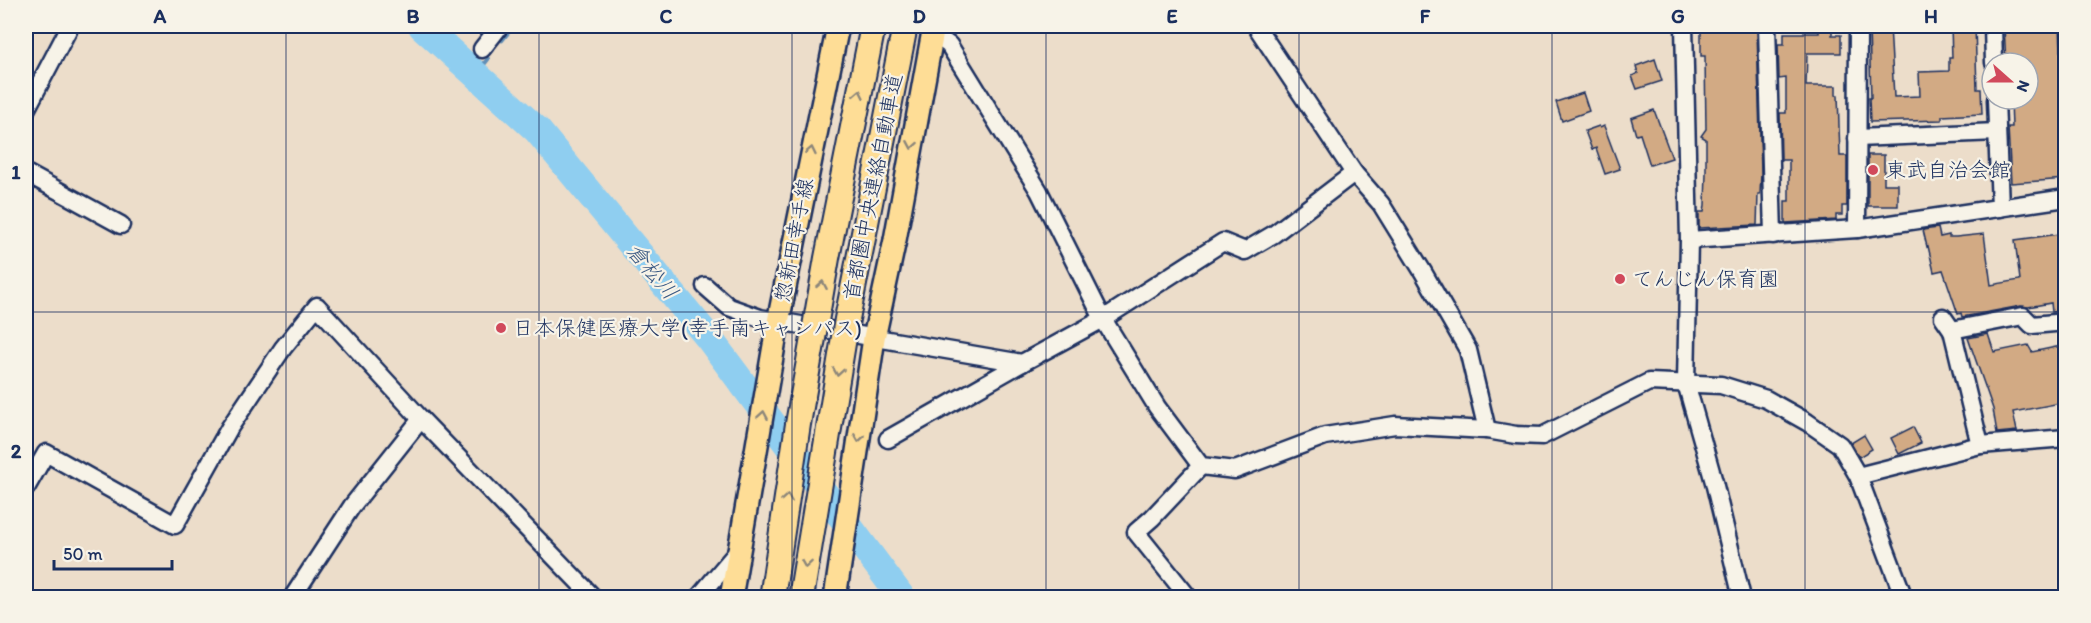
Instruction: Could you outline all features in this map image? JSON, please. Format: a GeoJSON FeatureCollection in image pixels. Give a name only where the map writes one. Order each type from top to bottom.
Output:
{"type":"FeatureCollection","features":[{"type":"Feature","properties":{"kind":"highway","name":"首都圏中央連絡自動車道"},"geometry":{"type":"LineString","coordinates":[[772,597],[826,258],[873,26]]}},
{"type":"Feature","properties":{"kind":"highway","name":"首都圏中央連絡自動車道"},"geometry":{"type":"LineString","coordinates":[[801,597],[847,319],[905,26]]}},
{"type":"Feature","properties":{"kind":"main road","name":"惣新田幸手線"},"geometry":{"type":"LineString","coordinates":[[731,597],[778,322],[838,26]]}},
{"type":"Feature","properties":{"kind":"main road"},"geometry":{"type":"LineString","coordinates":[[835,597],[874,338],[896,240],[933,29]]}},
{"type":"Feature","properties":{"kind":"street"},"geometry":{"type":"LineString","coordinates":[[26,110],[33,79],[70,26]]}},
{"type":"Feature","properties":{"kind":"street"},"geometry":{"type":"LineString","coordinates":[[482,49],[500,26]]}},
{"type":"Feature","properties":{"kind":"street"},"geometry":{"type":"LineString","coordinates":[[1256,26],[1354,173],[1381,204],[1468,350],[1487,430]]}},
{"type":"Feature","properties":{"kind":"street"},"geometry":{"type":"LineString","coordinates":[[1684,26],[1689,240],[1686,384],[1714,482],[1742,597]]}},
{"type":"Feature","properties":{"kind":"street"},"geometry":{"type":"LineString","coordinates":[[1767,26],[1773,235]]}},
{"type":"Feature","properties":{"kind":"street"},"geometry":{"type":"LineString","coordinates":[[1857,229],[1858,26]]}},
{"type":"Feature","properties":{"kind":"street"},"geometry":{"type":"LineString","coordinates":[[1993,26],[1994,51]]}},
{"type":"Feature","properties":{"kind":"street"},"geometry":{"type":"LineString","coordinates":[[933,29],[949,45],[1039,191],[1103,319],[1156,407],[1201,466],[1235,470],[1325,436],[1395,425],[1487,430],[1516,435],[1542,436],[1649,382],[1721,385],[1766,399],[1807,422],[1840,445],[1858,476],[1904,597]]}},
{"type":"Feature","properties":{"kind":"street"},"geometry":{"type":"LineString","coordinates":[[1996,111],[2000,208]]}},
{"type":"Feature","properties":{"kind":"street"},"geometry":{"type":"LineString","coordinates":[[1857,138],[1997,132]]}},
{"type":"Feature","properties":{"kind":"street"},"geometry":{"type":"LineString","coordinates":[[888,439],[1103,319],[1223,243],[1245,251],[1274,234],[1354,173]]}},
{"type":"Feature","properties":{"kind":"street"},"geometry":{"type":"LineString","coordinates":[[26,174],[121,225]]}},
{"type":"Feature","properties":{"kind":"street"},"geometry":{"type":"LineString","coordinates":[[1689,240],[1857,229],[2066,198]]}},
{"type":"Feature","properties":{"kind":"street"},"geometry":{"type":"LineString","coordinates":[[705,286],[729,307],[747,315],[1022,363]]}},
{"type":"Feature","properties":{"kind":"street"},"geometry":{"type":"LineString","coordinates":[[26,488],[46,453],[175,525],[230,427],[283,348],[317,306],[422,419],[594,597]]}},
{"type":"Feature","properties":{"kind":"street"},"geometry":{"type":"LineString","coordinates":[[1980,445],[1947,323],[2023,316],[2032,325],[2066,322]]}},
{"type":"Feature","properties":{"kind":"street"},"geometry":{"type":"LineString","coordinates":[[292,597],[352,506],[422,419]]}},
{"type":"Feature","properties":{"kind":"street"},"geometry":{"type":"LineString","coordinates":[[1858,476],[1980,445],[2066,438]]}},
{"type":"Feature","properties":{"kind":"street"},"geometry":{"type":"LineString","coordinates":[[1189,597],[1136,532],[1201,466]]}},
{"type":"Feature","properties":{"kind":"street"},"geometry":{"type":"LineString","coordinates":[[698,597],[738,551]]}},
{"type":"Feature","properties":{"kind":"building"},"geometry":{"type":"Polygon","coordinates":[[[1869,26],[1890,26],[1894,97],[1920,96],[1919,72],[1949,71],[1949,58],[1952,58],[1951,26],[1975,26],[1977,89],[1980,89],[1982,114],[1942,116],[1942,120],[1870,122],[1869,98],[1871,98],[1869,26]]]}},
{"type":"Feature","properties":{"kind":"building"},"geometry":{"type":"Polygon","coordinates":[[[2004,26],[2060,26],[2066,179],[2011,183],[2008,127],[2012,127],[2011,111],[2040,111],[2040,51],[2005,51],[2004,26]]]}},
{"type":"Feature","properties":{"kind":"building"},"geometry":{"type":"Polygon","coordinates":[[[1819,28],[1832,28],[1832,35],[1841,35],[1841,53],[1807,53],[1806,86],[1836,86],[1840,156],[1847,156],[1847,206],[1842,206],[1842,215],[1836,215],[1836,220],[1785,223],[1785,201],[1789,201],[1789,160],[1781,160],[1780,113],[1786,113],[1786,78],[1779,79],[1778,44],[1784,44],[1784,33],[1819,33],[1819,28]]]}},
{"type":"Feature","properties":{"kind":"building"},"geometry":{"type":"Polygon","coordinates":[[[1701,30],[1757,30],[1761,173],[1757,225],[1699,228],[1699,212],[1704,212],[1705,205],[1706,173],[1706,139],[1701,136],[1706,129],[1705,56],[1701,56],[1701,30]]]}},
{"type":"Feature","properties":{"kind":"building"},"geometry":{"type":"Polygon","coordinates":[[[1655,59],[1662,81],[1637,89],[1632,76],[1638,73],[1636,66],[1655,59]]]}},
{"type":"Feature","properties":{"kind":"building"},"geometry":{"type":"Polygon","coordinates":[[[1583,93],[1589,111],[1562,121],[1556,102],[1583,93]]]}},
{"type":"Feature","properties":{"kind":"building"},"geometry":{"type":"Polygon","coordinates":[[[1654,110],[1672,158],[1650,165],[1640,134],[1636,135],[1631,118],[1654,110]]]}},
{"type":"Feature","properties":{"kind":"building"},"geometry":{"type":"Polygon","coordinates":[[[1599,126],[1600,128],[1604,126],[1620,169],[1605,174],[1596,148],[1592,150],[1585,131],[1599,126]]]}},
{"type":"Feature","properties":{"kind":"building","name":"東武自治会館"},"geometry":{"type":"Polygon","coordinates":[[[1868,155],[1884,155],[1884,184],[1898,184],[1898,206],[1868,206],[1868,155]]]}},
{"type":"Feature","properties":{"kind":"building"},"geometry":{"type":"Polygon","coordinates":[[[1938,228],[1940,237],[1984,234],[1991,285],[2020,280],[2015,240],[2066,233],[2066,310],[2052,312],[2051,303],[1962,317],[1961,313],[1958,314],[1943,270],[1934,272],[1927,247],[1923,230],[1938,228]]]}},
{"type":"Feature","properties":{"kind":"building"},"geometry":{"type":"Polygon","coordinates":[[[1988,334],[1994,352],[2028,345],[2032,352],[2066,345],[2066,402],[2013,412],[2017,431],[1997,433],[1993,409],[1968,338],[1988,334]]]}},
{"type":"Feature","properties":{"kind":"building"},"geometry":{"type":"Polygon","coordinates":[[[1913,427],[1921,443],[1899,454],[1891,438],[1913,427]]]}},
{"type":"Feature","properties":{"kind":"building"},"geometry":{"type":"Polygon","coordinates":[[[1864,435],[1872,449],[1859,457],[1851,443],[1864,435]]]}},
{"type":"Feature","properties":{"kind":"waterway","name":"倉松川"},"geometry":{"type":"LineString","coordinates":[[422,26],[537,130],[708,337],[902,598]]}},
{"type":"Feature","properties":{"kind":"waterway"},"geometry":{"type":"LineString","coordinates":[[502,40],[513,26]]}},
{"type":"Feature","properties":{"kind":"waterway"},"geometry":{"type":"LineString","coordinates":[[476,74],[488,59]]}},
{"type":"Feature","properties":{"kind":"place","name":"東武自治会館"},"geometry":{"type":"Point","coordinates":[1873,170]}},
{"type":"Feature","properties":{"kind":"place","name":"てんじん保育園"},"geometry":{"type":"Point","coordinates":[1620,279]}},
{"type":"Feature","properties":{"kind":"place","name":"日本保健医療大学(幸手南キャンパス)"},"geometry":{"type":"Point","coordinates":[501,328]}}]}
